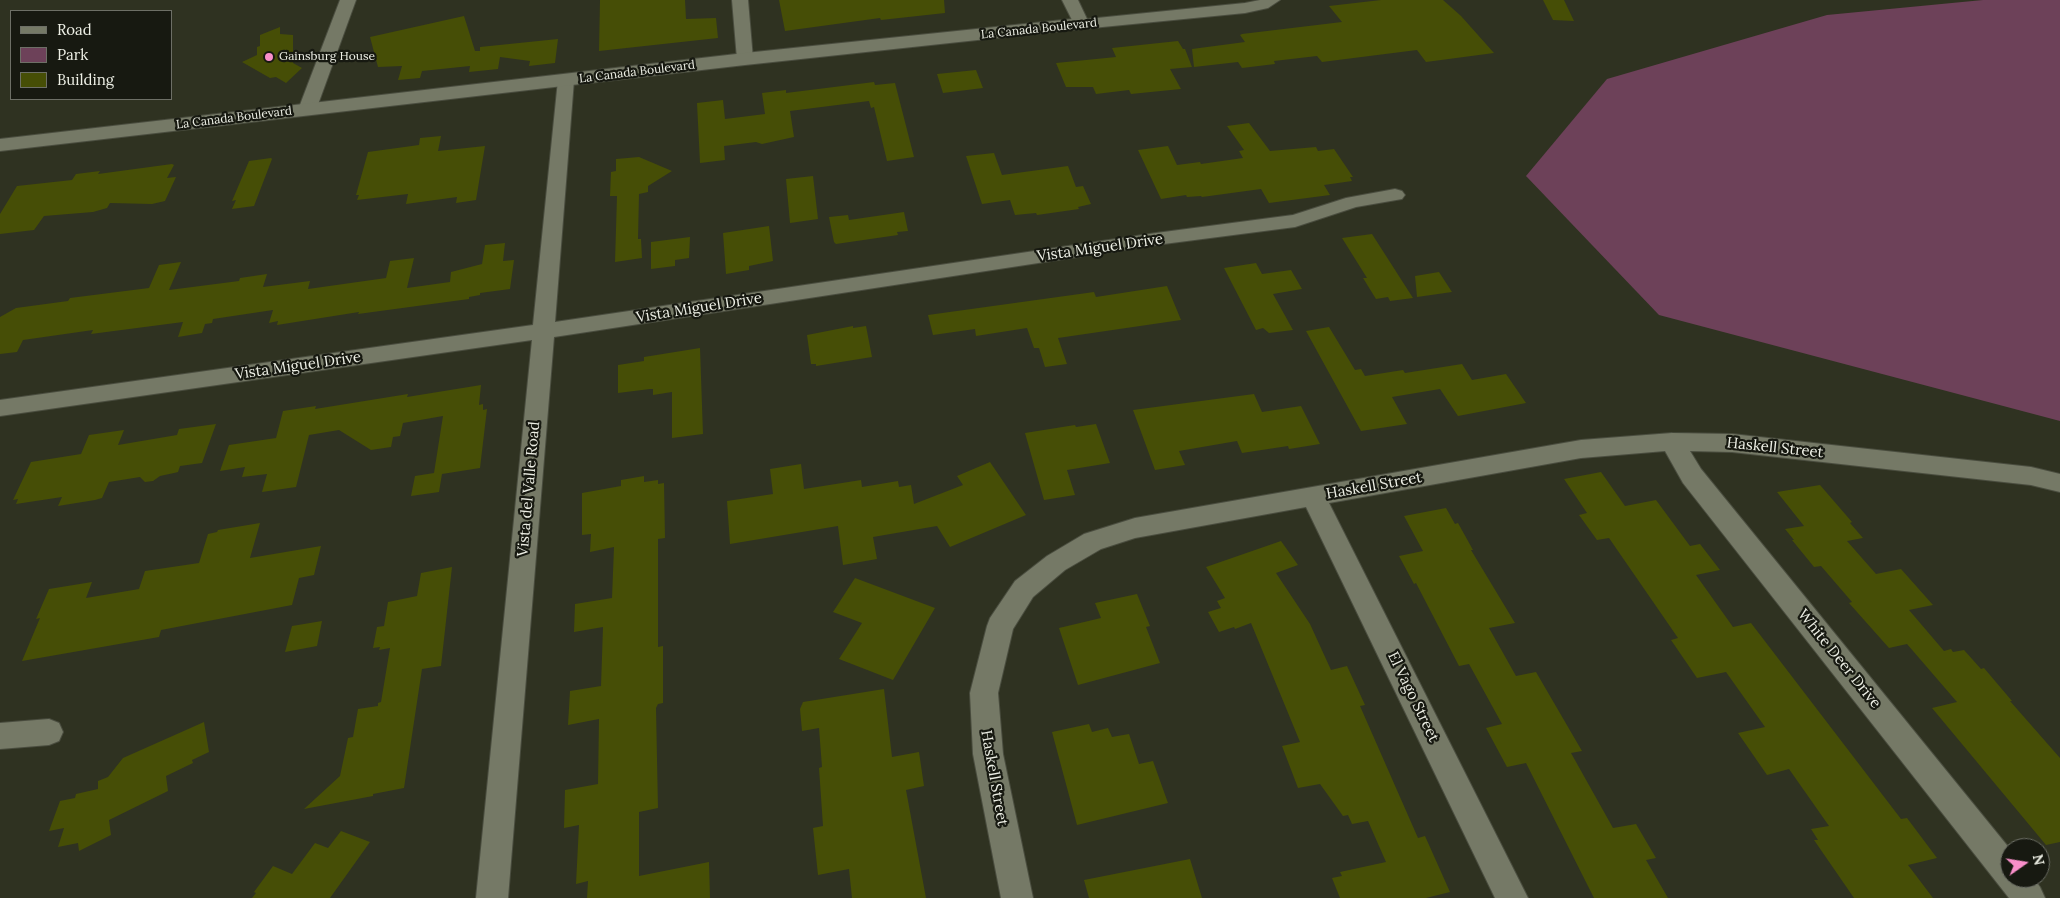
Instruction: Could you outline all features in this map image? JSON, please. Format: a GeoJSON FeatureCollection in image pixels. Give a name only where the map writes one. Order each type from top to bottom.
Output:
{"type":"FeatureCollection","features":[{"type":"Feature","properties":{"kind":"street"},"geometry":{"type":"LineString","coordinates":[[307,110],[348,0]]}},
{"type":"Feature","properties":{"kind":"street"},"geometry":{"type":"LineString","coordinates":[[740,0],[745,60]]}},
{"type":"Feature","properties":{"kind":"street"},"geometry":{"type":"LineString","coordinates":[[1070,0],[1082,24]]}},
{"type":"Feature","properties":{"kind":"street","name":"La Canada Boulevard"},"geometry":{"type":"LineString","coordinates":[[0,145],[745,60],[1245,8],[1262,5],[1272,0]]}},
{"type":"Feature","properties":{"kind":"street","name":"Vista del Valle Road"},"geometry":{"type":"LineString","coordinates":[[492,898],[566,80]]}},
{"type":"Feature","properties":{"kind":"street","name":"Vista Miguel Drive"},"geometry":{"type":"LineString","coordinates":[[0,408],[544,331],[1156,239],[1295,221],[1353,202],[1395,195]]}},
{"type":"Feature","properties":{"kind":"street","name":"Haskell Street"},"geometry":{"type":"LineString","coordinates":[[1017,898],[988,754],[984,693],[1000,626],[1024,589],[1056,564],[1093,542],[1135,528],[1581,449],[1672,442],[1751,445],[2031,476],[2060,483]]}},
{"type":"Feature","properties":{"kind":"street","name":"White Deer Drive"},"geometry":{"type":"LineString","coordinates":[[1672,442],[1692,476],[2000,861]]}},
{"type":"Feature","properties":{"kind":"street","name":"El Vago Street"},"geometry":{"type":"LineString","coordinates":[[1313,497],[1512,898]]}},
{"type":"Feature","properties":{"kind":"street"},"geometry":{"type":"LineString","coordinates":[[0,736],[49,732]]}},
{"type":"Feature","properties":{"kind":"street"},"geometry":{"type":"LineString","coordinates":[[2021,888],[2029,898]]}},
{"type":"Feature","properties":{"kind":"green space"},"geometry":{"type":"Polygon","coordinates":[[[1983,0],[2060,0],[2060,421],[1659,315],[1526,176],[1607,79],[1827,15],[1983,0]]]}},
{"type":"Feature","properties":{"kind":"building"},"geometry":{"type":"Polygon","coordinates":[[[600,0],[685,0],[686,19],[716,18],[718,38],[599,51],[600,0]]]}},
{"type":"Feature","properties":{"kind":"building"},"geometry":{"type":"Polygon","coordinates":[[[779,0],[944,0],[945,13],[881,20],[880,18],[785,31],[779,0]]]}},
{"type":"Feature","properties":{"kind":"building"},"geometry":{"type":"Polygon","coordinates":[[[1381,0],[1443,0],[1461,16],[1494,53],[1426,62],[1417,50],[1322,62],[1317,56],[1274,61],[1275,64],[1242,68],[1238,62],[1194,67],[1192,49],[1245,42],[1240,35],[1242,34],[1342,22],[1329,6],[1381,0]]]}},
{"type":"Feature","properties":{"kind":"building"},"geometry":{"type":"Polygon","coordinates":[[[1543,0],[1564,0],[1574,21],[1553,20],[1543,0]]]}},
{"type":"Feature","properties":{"kind":"building"},"geometry":{"type":"Polygon","coordinates":[[[464,16],[475,51],[480,51],[480,47],[558,39],[555,63],[529,66],[530,61],[500,57],[498,69],[469,72],[470,66],[422,71],[420,78],[398,80],[402,66],[378,67],[370,37],[464,16]]]}},
{"type":"Feature","properties":{"kind":"building","name":"Gainsburg House"},"geometry":{"type":"Polygon","coordinates":[[[280,27],[280,34],[293,35],[293,63],[302,68],[286,83],[276,77],[270,78],[242,62],[257,55],[257,47],[260,46],[260,35],[280,27]]]}},
{"type":"Feature","properties":{"kind":"building"},"geometry":{"type":"Polygon","coordinates":[[[1178,41],[1183,49],[1185,49],[1192,67],[1170,69],[1181,89],[1131,94],[1129,90],[1096,94],[1093,87],[1066,87],[1056,63],[1116,57],[1112,48],[1178,41]]]}},
{"type":"Feature","properties":{"kind":"building"},"geometry":{"type":"Polygon","coordinates":[[[976,70],[983,88],[943,93],[937,74],[976,70]]]}},
{"type":"Feature","properties":{"kind":"building"},"geometry":{"type":"Polygon","coordinates":[[[874,82],[875,85],[895,83],[914,157],[887,161],[874,107],[871,108],[869,101],[790,111],[794,137],[762,144],[756,142],[724,146],[725,160],[700,163],[697,103],[723,100],[725,119],[765,114],[762,93],[786,90],[786,93],[874,82]]]}},
{"type":"Feature","properties":{"kind":"building"},"geometry":{"type":"Polygon","coordinates":[[[1249,123],[1270,151],[1316,147],[1318,151],[1334,149],[1353,177],[1350,177],[1352,181],[1324,185],[1330,195],[1269,203],[1261,189],[1202,197],[1187,197],[1186,195],[1161,199],[1138,150],[1168,146],[1177,165],[1200,162],[1201,164],[1243,158],[1239,151],[1244,150],[1227,126],[1249,123]]]}},
{"type":"Feature","properties":{"kind":"building"},"geometry":{"type":"Polygon","coordinates":[[[441,136],[438,151],[485,146],[476,200],[456,203],[457,197],[406,204],[408,194],[357,200],[359,195],[356,195],[368,152],[419,145],[420,138],[441,136]]]}},
{"type":"Feature","properties":{"kind":"building"},"geometry":{"type":"Polygon","coordinates":[[[994,153],[1002,175],[1068,166],[1076,187],[1083,186],[1091,204],[1078,207],[1079,209],[1037,215],[1036,213],[1015,215],[1010,200],[982,204],[966,156],[994,153]]]}},
{"type":"Feature","properties":{"kind":"building"},"geometry":{"type":"Polygon","coordinates":[[[639,157],[672,171],[648,186],[648,192],[639,194],[638,239],[641,239],[642,258],[615,262],[617,196],[610,196],[611,172],[616,171],[616,159],[639,157]]]}},
{"type":"Feature","properties":{"kind":"building"},"geometry":{"type":"Polygon","coordinates":[[[271,158],[254,206],[232,209],[236,200],[232,201],[249,161],[271,158]]]}},
{"type":"Feature","properties":{"kind":"building"},"geometry":{"type":"Polygon","coordinates":[[[174,165],[167,178],[176,177],[165,201],[152,204],[110,203],[107,208],[93,212],[44,216],[34,230],[0,234],[0,214],[17,186],[72,180],[76,174],[100,171],[98,174],[174,165]]]}},
{"type":"Feature","properties":{"kind":"building"},"geometry":{"type":"Polygon","coordinates":[[[813,176],[818,219],[790,223],[786,179],[813,176]]]}},
{"type":"Feature","properties":{"kind":"building"},"geometry":{"type":"Polygon","coordinates":[[[904,212],[908,231],[897,232],[898,235],[836,244],[834,242],[829,217],[848,215],[849,220],[904,212]]]}},
{"type":"Feature","properties":{"kind":"building"},"geometry":{"type":"Polygon","coordinates":[[[769,226],[773,261],[749,266],[749,270],[726,274],[723,233],[769,226]]]}},
{"type":"Feature","properties":{"kind":"building"},"geometry":{"type":"Polygon","coordinates":[[[1372,234],[1413,298],[1390,301],[1388,297],[1376,299],[1363,278],[1367,278],[1342,238],[1372,234]]]}},
{"type":"Feature","properties":{"kind":"building"},"geometry":{"type":"Polygon","coordinates":[[[690,237],[689,258],[675,260],[675,266],[651,269],[651,242],[690,237]]]}},
{"type":"Feature","properties":{"kind":"building"},"geometry":{"type":"Polygon","coordinates":[[[505,243],[503,261],[514,260],[510,289],[480,293],[480,295],[469,297],[469,299],[358,314],[359,312],[277,325],[278,321],[269,323],[273,310],[213,319],[212,323],[205,324],[202,333],[178,337],[183,322],[91,334],[93,330],[23,340],[17,352],[0,354],[0,317],[16,308],[68,301],[70,298],[149,288],[159,265],[181,262],[169,290],[239,281],[240,278],[267,274],[263,287],[310,281],[308,289],[386,278],[390,261],[414,258],[407,288],[450,282],[451,272],[482,264],[485,245],[505,243]]]}},
{"type":"Feature","properties":{"kind":"building"},"geometry":{"type":"Polygon","coordinates":[[[1256,263],[1262,274],[1291,270],[1302,289],[1273,294],[1293,330],[1269,333],[1263,328],[1256,330],[1224,268],[1256,263]]]}},
{"type":"Feature","properties":{"kind":"building"},"geometry":{"type":"Polygon","coordinates":[[[1439,272],[1452,292],[1417,297],[1415,276],[1439,272]]]}},
{"type":"Feature","properties":{"kind":"building"},"geometry":{"type":"Polygon","coordinates":[[[1167,286],[1181,320],[1058,338],[1067,364],[1045,367],[1039,348],[1034,348],[1027,328],[976,336],[975,329],[933,335],[928,315],[1094,292],[1096,297],[1167,286]]]}},
{"type":"Feature","properties":{"kind":"building"},"geometry":{"type":"Polygon","coordinates":[[[853,326],[853,328],[866,326],[872,357],[816,366],[816,364],[811,364],[807,335],[853,326]]]}},
{"type":"Feature","properties":{"kind":"building"},"geometry":{"type":"Polygon","coordinates":[[[1329,327],[1355,370],[1361,369],[1365,376],[1403,370],[1405,373],[1462,364],[1472,380],[1506,374],[1526,403],[1458,416],[1440,389],[1392,397],[1407,424],[1361,431],[1306,331],[1329,327]]]}},
{"type":"Feature","properties":{"kind":"building"},"geometry":{"type":"Polygon","coordinates":[[[700,348],[703,434],[672,438],[672,392],[653,395],[653,389],[650,389],[618,393],[618,365],[644,361],[644,357],[700,348]]]}},
{"type":"Feature","properties":{"kind":"building"},"geometry":{"type":"Polygon","coordinates":[[[481,385],[479,405],[483,404],[483,410],[487,409],[480,468],[442,474],[439,492],[411,496],[415,476],[434,473],[443,416],[403,423],[400,436],[393,437],[391,447],[371,450],[339,430],[309,435],[296,487],[262,492],[267,474],[242,477],[245,467],[220,471],[229,445],[276,438],[283,411],[316,406],[315,409],[408,394],[407,397],[481,385]]]}},
{"type":"Feature","properties":{"kind":"building"},"geometry":{"type":"Polygon","coordinates":[[[1254,394],[1262,412],[1301,406],[1320,444],[1289,449],[1288,446],[1242,453],[1237,441],[1179,451],[1185,465],[1155,470],[1133,410],[1254,394]]]}},
{"type":"Feature","properties":{"kind":"building"},"geometry":{"type":"Polygon","coordinates":[[[216,424],[202,463],[180,466],[178,472],[160,476],[153,481],[145,482],[140,477],[109,482],[102,498],[95,500],[58,506],[62,497],[16,504],[18,499],[13,500],[31,462],[81,454],[89,435],[124,430],[118,445],[177,435],[179,429],[216,424]]]}},
{"type":"Feature","properties":{"kind":"building"},"geometry":{"type":"Polygon","coordinates":[[[1096,424],[1110,463],[1067,470],[1075,495],[1044,500],[1025,433],[1075,425],[1076,427],[1096,424]]]}},
{"type":"Feature","properties":{"kind":"building"},"geometry":{"type":"Polygon","coordinates":[[[990,462],[1026,515],[950,547],[937,526],[873,537],[877,559],[843,565],[838,526],[730,544],[727,501],[773,494],[770,469],[801,464],[804,489],[861,480],[862,487],[898,481],[899,487],[911,485],[914,504],[963,485],[957,476],[990,462]]]}},
{"type":"Feature","properties":{"kind":"building"},"geometry":{"type":"Polygon","coordinates":[[[1601,472],[1625,506],[1656,500],[1690,546],[1700,544],[1720,570],[1696,575],[1733,627],[1751,623],[1901,819],[1907,818],[1937,858],[1908,865],[1933,898],[1854,898],[1814,840],[1818,840],[1811,829],[1829,826],[1789,769],[1767,775],[1738,733],[1765,727],[1726,672],[1697,678],[1671,640],[1678,638],[1609,538],[1597,540],[1579,515],[1587,513],[1564,479],[1601,472]]]}},
{"type":"Feature","properties":{"kind":"building"},"geometry":{"type":"Polygon","coordinates":[[[644,476],[644,482],[658,480],[658,484],[664,483],[665,538],[658,539],[658,647],[663,646],[663,703],[658,704],[656,708],[658,808],[639,812],[639,876],[709,862],[710,898],[587,898],[588,881],[576,884],[579,825],[564,828],[565,790],[598,784],[599,719],[568,725],[570,691],[601,686],[603,627],[574,632],[575,604],[612,598],[614,547],[590,552],[591,534],[582,535],[582,493],[621,486],[621,480],[644,476]]]}},
{"type":"Feature","properties":{"kind":"building"},"geometry":{"type":"Polygon","coordinates":[[[1820,485],[1852,522],[1850,523],[1863,538],[1847,541],[1876,574],[1901,569],[1933,605],[1909,610],[1944,651],[1951,649],[1953,652],[1964,650],[1981,669],[1984,668],[2060,758],[2060,842],[2050,844],[2050,838],[2040,838],[1932,708],[1957,702],[1907,644],[1889,648],[1849,603],[1852,602],[1821,566],[1814,567],[1792,540],[1794,540],[1785,529],[1804,526],[1777,492],[1820,485]]]}},
{"type":"Feature","properties":{"kind":"building"},"geometry":{"type":"Polygon","coordinates":[[[1446,508],[1455,524],[1458,523],[1473,550],[1471,550],[1515,623],[1489,628],[1516,676],[1536,672],[1582,751],[1571,753],[1613,828],[1636,824],[1656,858],[1646,860],[1668,898],[1594,898],[1526,763],[1507,767],[1486,728],[1502,724],[1469,664],[1459,666],[1416,583],[1414,584],[1399,556],[1423,551],[1404,516],[1446,508]]]}},
{"type":"Feature","properties":{"kind":"building"},"geometry":{"type":"Polygon","coordinates":[[[260,523],[250,558],[321,546],[314,575],[299,578],[292,605],[161,630],[159,637],[22,661],[40,618],[36,619],[49,589],[92,582],[86,598],[139,589],[145,571],[199,563],[208,534],[218,530],[260,523]]]}},
{"type":"Feature","properties":{"kind":"building"},"geometry":{"type":"Polygon","coordinates":[[[1281,541],[1298,565],[1276,573],[1310,624],[1331,670],[1347,666],[1365,705],[1360,706],[1418,838],[1425,836],[1450,892],[1426,898],[1340,898],[1332,878],[1342,876],[1340,872],[1386,862],[1368,821],[1352,824],[1348,815],[1343,816],[1320,784],[1298,788],[1282,746],[1300,742],[1251,623],[1219,632],[1208,612],[1221,608],[1217,601],[1225,598],[1206,567],[1281,541]]]}},
{"type":"Feature","properties":{"kind":"building"},"geometry":{"type":"Polygon","coordinates":[[[452,567],[441,666],[422,669],[404,788],[304,809],[340,776],[348,738],[353,737],[358,709],[378,706],[378,703],[381,702],[390,648],[379,650],[380,647],[373,648],[377,627],[384,626],[388,602],[417,596],[421,573],[452,567]]]}},
{"type":"Feature","properties":{"kind":"building"},"geometry":{"type":"Polygon","coordinates":[[[855,578],[935,608],[893,680],[839,659],[862,623],[833,612],[855,578]]]}},
{"type":"Feature","properties":{"kind":"building"},"geometry":{"type":"Polygon","coordinates":[[[1137,594],[1150,626],[1146,627],[1160,663],[1078,685],[1059,628],[1101,618],[1095,603],[1137,594]]]}},
{"type":"Feature","properties":{"kind":"building"},"geometry":{"type":"Polygon","coordinates":[[[322,621],[317,646],[285,652],[292,626],[322,621]]]}},
{"type":"Feature","properties":{"kind":"building"},"geometry":{"type":"Polygon","coordinates":[[[884,689],[892,757],[919,752],[924,786],[906,790],[926,898],[852,898],[849,869],[818,875],[813,828],[823,826],[819,768],[822,767],[819,728],[802,731],[800,709],[803,702],[884,689]]]}},
{"type":"Feature","properties":{"kind":"building"},"geometry":{"type":"Polygon","coordinates":[[[204,722],[209,752],[192,760],[193,763],[166,776],[168,791],[109,820],[111,835],[79,851],[78,843],[58,847],[64,828],[49,831],[60,801],[75,798],[76,794],[98,789],[98,781],[108,777],[123,758],[204,722]]]}},
{"type":"Feature","properties":{"kind":"building"},"geometry":{"type":"Polygon","coordinates":[[[1089,724],[1092,732],[1108,728],[1112,737],[1129,734],[1139,764],[1153,761],[1168,803],[1077,825],[1052,732],[1089,724]]]}},
{"type":"Feature","properties":{"kind":"building"},"geometry":{"type":"Polygon","coordinates":[[[341,831],[370,842],[330,898],[252,898],[256,893],[254,892],[273,866],[292,874],[315,843],[328,848],[341,831]]]}},
{"type":"Feature","properties":{"kind":"building"},"geometry":{"type":"Polygon","coordinates":[[[1190,859],[1202,898],[1089,898],[1084,880],[1190,859]]]}},
{"type":"Feature","properties":{"kind":"place","name":"Gainsburg House"},"geometry":{"type":"Point","coordinates":[269,57]}}]}
